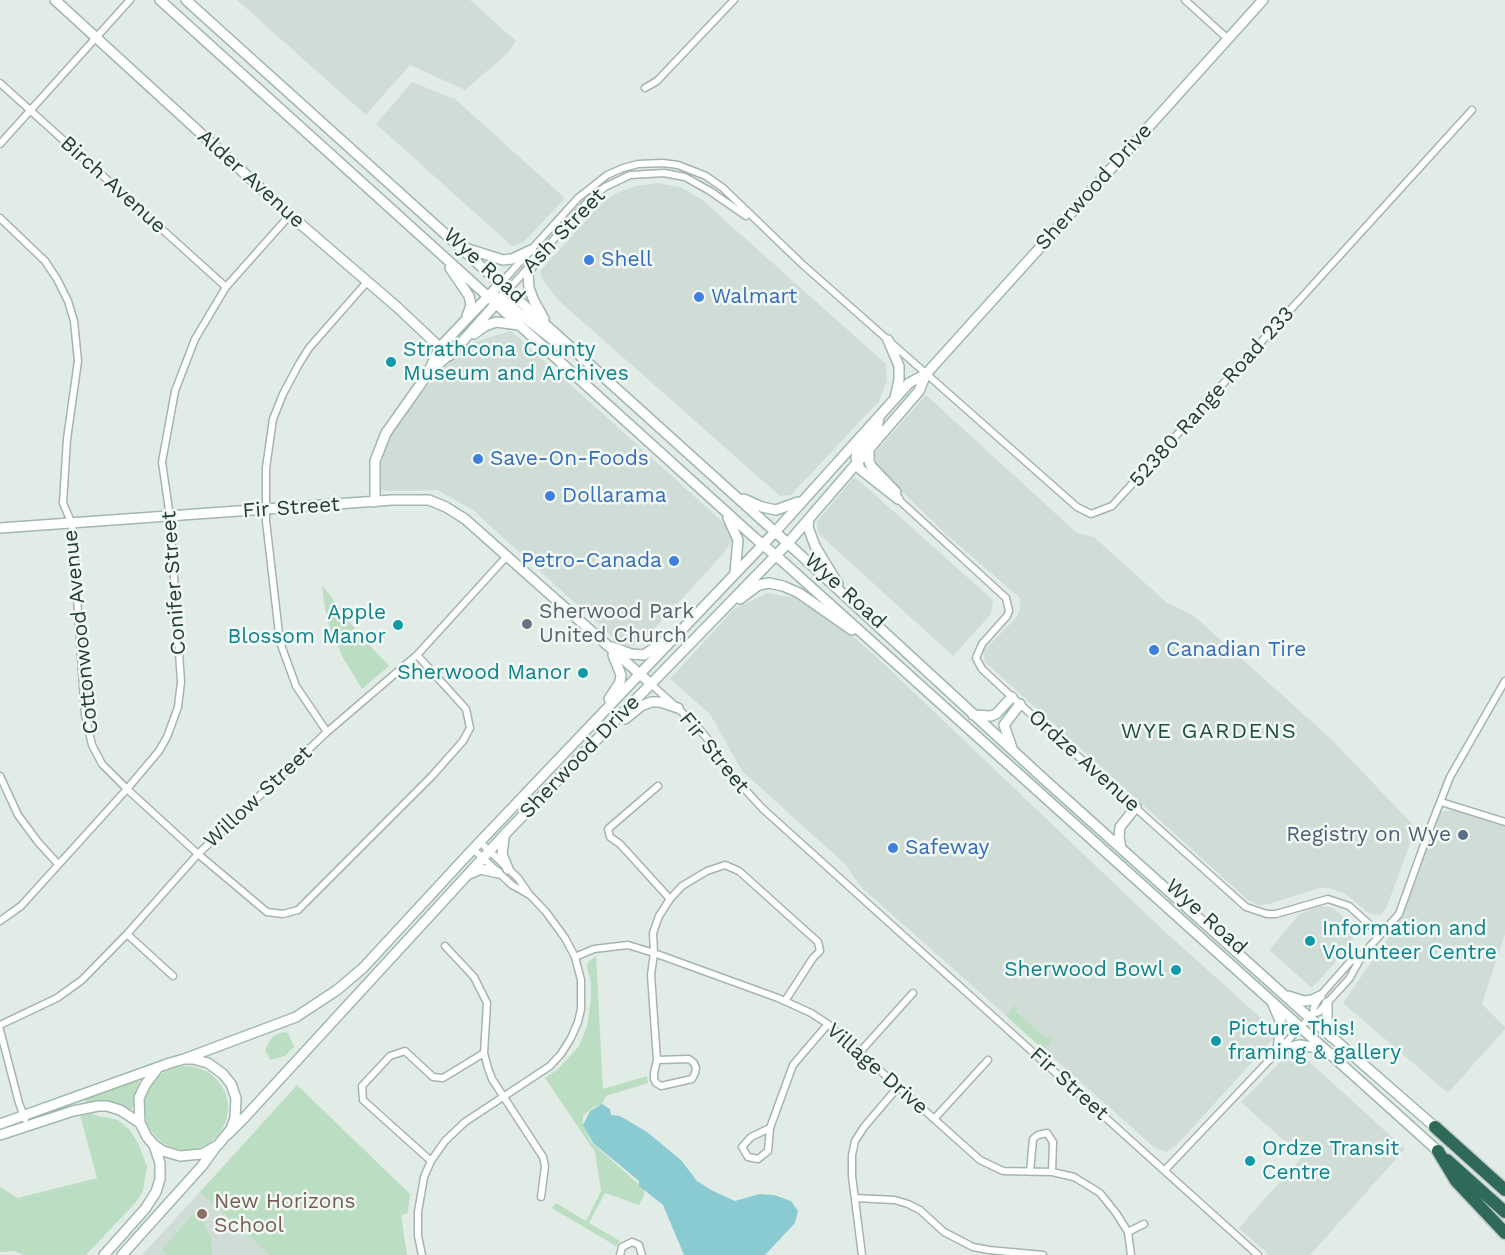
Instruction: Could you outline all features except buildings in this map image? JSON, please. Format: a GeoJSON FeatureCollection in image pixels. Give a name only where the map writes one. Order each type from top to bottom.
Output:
{"type":"FeatureCollection","features":[{"type":"Feature","properties":{"kind":"highway","name":"Wye Road"},"geometry":{"type":"LineString","coordinates":[[1435,1127],[1505,1190]]}},
{"type":"Feature","properties":{"kind":"highway","name":"Wye Road"},"geometry":{"type":"LineString","coordinates":[[1438,1151],[1505,1212]]}},
{"type":"Feature","properties":{"kind":"highway"},"geometry":{"type":"LineString","coordinates":[[1438,1151],[1456,1181],[1505,1233]]}},
{"type":"Feature","properties":{"kind":"main road","name":"Alder Avenue"},"geometry":{"type":"LineString","coordinates":[[55,0],[290,215],[449,356]]}},
{"type":"Feature","properties":{"kind":"main road","name":"Wye Road"},"geometry":{"type":"LineString","coordinates":[[160,0],[495,300],[762,545],[776,555],[1438,1151]]}},
{"type":"Feature","properties":{"kind":"main road","name":"Wye Road"},"geometry":{"type":"LineString","coordinates":[[186,0],[591,364],[973,715],[1284,994],[1311,1015],[1331,1037],[1435,1127]]}},
{"type":"Feature","properties":{"kind":"main road"},"geometry":{"type":"LineString","coordinates":[[196,0],[206,19]]}},
{"type":"Feature","properties":{"kind":"main road","name":"Sherwood Drive"},"geometry":{"type":"LineString","coordinates":[[227,1135],[505,834],[788,543],[919,391],[926,374],[1263,0]]}},
{"type":"Feature","properties":{"kind":"main road"},"geometry":{"type":"LineString","coordinates":[[458,246],[503,260],[533,255],[528,273],[529,288],[548,327]]}},
{"type":"Feature","properties":{"kind":"main road"},"geometry":{"type":"LineString","coordinates":[[438,251],[469,296],[471,304],[466,320]]}},
{"type":"Feature","properties":{"kind":"main road","name":"Ash Street"},"geometry":{"type":"LineString","coordinates":[[427,375],[462,342],[504,287]]}},
{"type":"Feature","properties":{"kind":"main road"},"geometry":{"type":"LineString","coordinates":[[495,300],[581,363],[591,364]]}},
{"type":"Feature","properties":{"kind":"main road","name":"Ash Street"},"geometry":{"type":"LineString","coordinates":[[375,502],[375,461],[379,447],[395,419],[427,375],[440,347],[466,320],[495,300]]}},
{"type":"Feature","properties":{"kind":"main road"},"geometry":{"type":"LineString","coordinates":[[462,342],[485,326],[496,322],[522,326]]}},
{"type":"Feature","properties":{"kind":"main road"},"geometry":{"type":"LineString","coordinates":[[888,340],[899,366],[899,380],[894,399]]}},
{"type":"Feature","properties":{"kind":"main road","name":"Sherwood Drive"},"geometry":{"type":"LineString","coordinates":[[184,1059],[283,1023],[310,1009],[363,968],[775,532],[909,383],[926,374]]}},
{"type":"Feature","properties":{"kind":"main road"},"geometry":{"type":"LineString","coordinates":[[879,417],[877,428],[856,456],[857,462],[860,469],[898,499]]}},
{"type":"Feature","properties":{"kind":"main road"},"geometry":{"type":"LineString","coordinates":[[869,448],[868,462],[892,488],[898,499]]}},
{"type":"Feature","properties":{"kind":"main road"},"geometry":{"type":"LineString","coordinates":[[730,491],[769,509],[781,509],[803,500]]}},
{"type":"Feature","properties":{"kind":"main road","name":"Fir Street"},"geometry":{"type":"LineString","coordinates":[[0,528],[429,500],[454,512],[651,684]]}},
{"type":"Feature","properties":{"kind":"main road"},"geometry":{"type":"LineString","coordinates":[[724,510],[738,540],[735,573]]}},
{"type":"Feature","properties":{"kind":"main road"},"geometry":{"type":"LineString","coordinates":[[810,516],[808,527],[815,546],[845,595]]}},
{"type":"Feature","properties":{"kind":"main road"},"geometry":{"type":"LineString","coordinates":[[699,633],[718,620],[755,587],[775,584],[799,592],[888,656]]}},
{"type":"Feature","properties":{"kind":"main road"},"geometry":{"type":"LineString","coordinates":[[607,645],[631,654],[644,655],[682,629]]}},
{"type":"Feature","properties":{"kind":"main road"},"geometry":{"type":"LineString","coordinates":[[597,718],[620,682],[621,675],[607,645]]}},
{"type":"Feature","properties":{"kind":"main road"},"geometry":{"type":"LineString","coordinates":[[973,715],[996,714],[1012,697]]}},
{"type":"Feature","properties":{"kind":"main road"},"geometry":{"type":"LineString","coordinates":[[595,743],[649,702],[660,702],[678,708]]}},
{"type":"Feature","properties":{"kind":"main road"},"geometry":{"type":"LineString","coordinates":[[1012,750],[1004,725],[1020,704]]}},
{"type":"Feature","properties":{"kind":"main road"},"geometry":{"type":"LineString","coordinates":[[1121,848],[1120,827],[1136,807]]}},
{"type":"Feature","properties":{"kind":"main road"},"geometry":{"type":"LineString","coordinates":[[505,834],[502,854],[508,869]]}},
{"type":"Feature","properties":{"kind":"main road"},"geometry":{"type":"LineString","coordinates":[[467,875],[481,869],[498,873]]}},
{"type":"Feature","properties":{"kind":"main road"},"geometry":{"type":"LineString","coordinates":[[1284,994],[1304,1001],[1320,996]]}},
{"type":"Feature","properties":{"kind":"main road"},"geometry":{"type":"LineString","coordinates":[[1272,1002],[1281,1023],[1278,1050],[1300,1045],[1326,1050]]}},
{"type":"Feature","properties":{"kind":"main road"},"geometry":{"type":"LineString","coordinates":[[1328,1004],[1327,1020],[1331,1037]]}},
{"type":"Feature","properties":{"kind":"main road"},"geometry":{"type":"LineString","coordinates":[[0,1124],[184,1059],[198,1060],[223,1074],[231,1084],[237,1110],[227,1135],[122,1255]]}},
{"type":"Feature","properties":{"kind":"main road"},"geometry":{"type":"LineString","coordinates":[[157,1069],[139,1098],[140,1123],[147,1137],[154,1145],[174,1155],[202,1154],[218,1145]]}},
{"type":"Feature","properties":{"kind":"main road"},"geometry":{"type":"LineString","coordinates":[[0,1135],[86,1108],[107,1106],[120,1110],[140,1123]]}},
{"type":"Feature","properties":{"kind":"main road"},"geometry":{"type":"LineString","coordinates":[[104,1255],[145,1209],[156,1192],[160,1179],[160,1163],[154,1145]]}},
{"type":"Feature","properties":{"kind":"street"},"geometry":{"type":"LineString","coordinates":[[0,144],[130,0]]}},
{"type":"Feature","properties":{"kind":"street"},"geometry":{"type":"LineString","coordinates":[[645,88],[657,81],[734,0]]}},
{"type":"Feature","properties":{"kind":"street"},"geometry":{"type":"LineString","coordinates":[[1185,0],[1228,39]]}},
{"type":"Feature","properties":{"kind":"street","name":"Birch Avenue"},"geometry":{"type":"LineString","coordinates":[[0,83],[226,287]]}},
{"type":"Feature","properties":{"kind":"street","name":"52380 Range Road 233"},"geometry":{"type":"LineString","coordinates":[[926,374],[1077,507],[1091,514],[1112,506],[1472,110]]}},
{"type":"Feature","properties":{"kind":"street","name":"Ash Street"},"geometry":{"type":"LineString","coordinates":[[533,255],[578,198],[593,184],[623,168],[638,164],[678,165],[706,176],[723,188],[761,227],[926,374]]}},
{"type":"Feature","properties":{"kind":"street","name":"Ash Street"},"geometry":{"type":"LineString","coordinates":[[504,287],[592,197],[605,187],[630,175],[664,173],[685,177],[710,190],[761,227]]}},
{"type":"Feature","properties":{"kind":"street","name":"Conifer Street"},"geometry":{"type":"LineString","coordinates":[[0,921],[21,906],[127,789],[159,751],[167,737],[178,707],[180,674],[170,517],[162,462],[175,391],[195,339],[226,287],[290,215]]}},
{"type":"Feature","properties":{"kind":"street","name":"Cottonwood Avenue"},"geometry":{"type":"LineString","coordinates":[[0,218],[45,261],[57,279],[74,321],[78,361],[67,440],[63,503],[72,524],[88,730],[92,745],[102,764],[198,854],[267,912],[283,914],[298,910],[432,776],[463,741],[470,728],[466,710],[417,655]]}},
{"type":"Feature","properties":{"kind":"street"},"geometry":{"type":"LineString","coordinates":[[327,732],[296,686],[280,642],[266,509],[268,444],[273,419],[283,394],[309,348],[367,282]]}},
{"type":"Feature","properties":{"kind":"street","name":"Ordze Avenue"},"geometry":{"type":"LineString","coordinates":[[898,499],[1006,598],[1007,616],[982,644],[976,658],[982,669],[1012,697],[1246,907],[1267,914],[1276,914],[1329,898],[1349,906],[1380,934]]}},
{"type":"Feature","properties":{"kind":"street","name":"Willow Street"},"geometry":{"type":"LineString","coordinates":[[0,1025],[57,998],[82,980],[128,934],[198,854],[327,732],[417,655],[507,556]]}},
{"type":"Feature","properties":{"kind":"street"},"geometry":{"type":"LineString","coordinates":[[1311,1015],[1319,1012],[1328,1004],[1349,979],[1363,954],[1399,914],[1450,777],[1505,681]]}},
{"type":"Feature","properties":{"kind":"street","name":"Fir Street"},"geometry":{"type":"LineString","coordinates":[[651,684],[703,733],[714,747],[727,771],[763,809],[1258,1255]]}},
{"type":"Feature","properties":{"kind":"street"},"geometry":{"type":"LineString","coordinates":[[0,776],[18,815],[58,864]]}},
{"type":"Feature","properties":{"kind":"street"},"geometry":{"type":"LineString","coordinates":[[658,786],[608,829],[610,837],[620,844],[670,899]]}},
{"type":"Feature","properties":{"kind":"street"},"geometry":{"type":"LineString","coordinates":[[1441,802],[1505,822]]}},
{"type":"Feature","properties":{"kind":"street"},"geometry":{"type":"LineString","coordinates":[[422,1255],[418,1236],[418,1212],[424,1177],[431,1161],[457,1128],[550,1066],[571,1038],[581,1009],[581,980],[575,957],[554,922],[518,878],[476,846]]}},
{"type":"Feature","properties":{"kind":"street"},"geometry":{"type":"LineString","coordinates":[[486,855],[498,873],[512,885],[529,894]]}},
{"type":"Feature","properties":{"kind":"street"},"geometry":{"type":"LineString","coordinates":[[657,1059],[688,1059],[694,1063],[695,1073],[692,1079],[661,1086],[654,1079],[657,1059],[651,975],[654,953],[653,933],[659,916],[670,899],[682,886],[707,871],[725,865],[739,871],[818,942],[820,951],[785,1001]]}},
{"type":"Feature","properties":{"kind":"street"},"geometry":{"type":"LineString","coordinates":[[128,934],[172,976]]}},
{"type":"Feature","properties":{"kind":"street","name":"Village Drive"},"geometry":{"type":"LineString","coordinates":[[575,957],[594,949],[628,945],[785,1001],[828,1024],[980,1160],[1003,1171],[1052,1172],[1074,1177],[1100,1193],[1116,1212],[1128,1232],[1131,1255]]}},
{"type":"Feature","properties":{"kind":"street"},"geometry":{"type":"LineString","coordinates":[[445,946],[474,977],[488,1004],[484,1053],[492,1079],[543,1157],[545,1166],[541,1197]]}},
{"type":"Feature","properties":{"kind":"street"},"geometry":{"type":"LineString","coordinates":[[1164,1170],[1311,1015],[1320,996],[1350,962],[1363,954]]}},
{"type":"Feature","properties":{"kind":"street"},"geometry":{"type":"LineString","coordinates":[[859,1053],[913,993]]}},
{"type":"Feature","properties":{"kind":"street"},"geometry":{"type":"LineString","coordinates":[[770,1128],[751,1137],[742,1148],[748,1157],[758,1159],[768,1151],[770,1128],[793,1065],[828,1024]]}},
{"type":"Feature","properties":{"kind":"street"},"geometry":{"type":"LineString","coordinates":[[0,1030],[27,1126]]}},
{"type":"Feature","properties":{"kind":"street"},"geometry":{"type":"LineString","coordinates":[[431,1161],[363,1100],[362,1086],[390,1056],[405,1052],[433,1077],[443,1078],[484,1053]]}},
{"type":"Feature","properties":{"kind":"street"},"geometry":{"type":"LineString","coordinates":[[934,1119],[988,1060]]}},
{"type":"Feature","properties":{"kind":"street"},"geometry":{"type":"LineString","coordinates":[[859,1254],[852,1155],[855,1141],[898,1087]]}},
{"type":"Feature","properties":{"kind":"street"},"geometry":{"type":"LineString","coordinates":[[1030,1172],[1033,1139],[1047,1133],[1053,1142],[1052,1172]]}},
{"type":"Feature","properties":{"kind":"street"},"geometry":{"type":"LineString","coordinates":[[855,1198],[895,1200],[908,1204],[920,1210],[944,1232],[973,1247],[1043,1255]]}},
{"type":"Feature","properties":{"kind":"street"},"geometry":{"type":"LineString","coordinates":[[1128,1232],[1144,1224]]}},
{"type":"Feature","properties":{"kind":"street"},"geometry":{"type":"LineString","coordinates":[[620,1255],[622,1247],[632,1242],[639,1245],[642,1255]]}},
{"type":"Feature","properties":{"kind":"shaded area"},"geometry":{"type":"Polygon","coordinates":[[[237,0],[470,0],[516,41],[509,52],[465,90],[410,65],[366,115],[237,0]]]}},
{"type":"Feature","properties":{"kind":"shaded area"},"geometry":{"type":"Polygon","coordinates":[[[412,82],[455,99],[565,198],[523,243],[512,246],[376,124],[412,82]]]}},
{"type":"Feature","properties":{"kind":"shaded area"},"geometry":{"type":"Polygon","coordinates":[[[657,183],[680,187],[701,199],[886,364],[887,381],[879,401],[791,495],[780,496],[557,299],[541,277],[541,270],[603,202],[619,192],[636,186],[657,183]]]}},
{"type":"Feature","properties":{"kind":"shaded area"},"geometry":{"type":"Polygon","coordinates":[[[511,331],[725,524],[732,540],[723,554],[642,642],[631,646],[620,644],[473,510],[437,490],[384,491],[379,486],[384,447],[402,414],[465,345],[511,331]]]}},
{"type":"Feature","properties":{"kind":"shaded area"},"geometry":{"type":"Polygon","coordinates":[[[926,395],[1077,533],[1094,537],[1167,603],[1194,616],[1331,739],[1416,828],[1386,909],[1380,915],[1370,914],[1344,893],[1329,888],[1319,888],[1269,904],[1258,905],[1248,900],[985,662],[983,651],[1017,617],[1020,598],[946,534],[871,462],[871,457],[926,395]]]}},
{"type":"Feature","properties":{"kind":"shaded area"},"geometry":{"type":"Polygon","coordinates":[[[856,478],[993,600],[991,614],[953,656],[818,533],[817,522],[852,479],[856,478]]]}},
{"type":"Feature","properties":{"kind":"shaded area"},"geometry":{"type":"Polygon","coordinates":[[[767,593],[802,599],[836,621],[1163,930],[1271,1027],[1273,1039],[1176,1146],[1166,1152],[1155,1148],[861,887],[845,864],[742,771],[710,714],[670,679],[734,609],[767,593]]]}},
{"type":"Feature","properties":{"kind":"shaded area"},"geometry":{"type":"Polygon","coordinates":[[[1454,810],[1505,827],[1505,934],[1482,1004],[1505,1029],[1448,1093],[1343,1003],[1396,926],[1441,812],[1454,810]]]}},
{"type":"Feature","properties":{"kind":"shaded area"},"geometry":{"type":"Polygon","coordinates":[[[1321,906],[1333,908],[1353,926],[1353,942],[1312,988],[1269,950],[1299,915],[1321,906]]]}},
{"type":"Feature","properties":{"kind":"shaded area"},"geometry":{"type":"Polygon","coordinates":[[[1296,1051],[1405,1149],[1310,1255],[1269,1255],[1239,1228],[1302,1157],[1241,1102],[1285,1057],[1296,1051]]]}},
{"type":"Feature","properties":{"kind":"shaded area","name":"New Horizons School"},"geometry":{"type":"Polygon","coordinates":[[[200,1192],[249,1236],[270,1255],[142,1255],[200,1192]]]}},
{"type":"Feature","properties":{"kind":"green space"},"geometry":{"type":"Polygon","coordinates":[[[322,585],[359,634],[389,666],[362,689],[343,658],[330,628],[322,585]]]}},
{"type":"Feature","properties":{"kind":"green space"},"geometry":{"type":"Polygon","coordinates":[[[596,956],[603,1089],[647,1076],[648,1083],[606,1096],[602,1104],[605,1106],[599,1105],[592,1108],[583,1116],[583,1124],[591,1142],[644,1189],[639,1205],[605,1193],[589,1223],[620,1241],[616,1246],[552,1208],[556,1203],[586,1221],[601,1191],[595,1152],[545,1078],[557,1070],[579,1046],[587,1026],[591,999],[591,983],[587,967],[588,962],[596,956]]]}},
{"type":"Feature","properties":{"kind":"green space"},"geometry":{"type":"Polygon","coordinates":[[[1014,1006],[1019,1007],[1015,1011],[1046,1039],[1050,1035],[1053,1038],[1044,1050],[1006,1016],[1014,1006]]]}},
{"type":"Feature","properties":{"kind":"green space"},"geometry":{"type":"Polygon","coordinates":[[[282,1032],[288,1033],[294,1047],[285,1056],[270,1060],[265,1050],[272,1037],[282,1032]]]}},
{"type":"Feature","properties":{"kind":"green space"},"geometry":{"type":"Polygon","coordinates":[[[186,1066],[209,1073],[221,1085],[228,1108],[221,1131],[209,1143],[186,1150],[163,1143],[151,1131],[144,1108],[151,1085],[163,1073],[186,1066]]]}},
{"type":"Feature","properties":{"kind":"green space"},"geometry":{"type":"Polygon","coordinates":[[[138,1081],[132,1110],[110,1102],[86,1103],[85,1098],[138,1081]]]}},
{"type":"Feature","properties":{"kind":"green space"},"geometry":{"type":"Polygon","coordinates":[[[297,1085],[410,1194],[408,1213],[401,1215],[407,1255],[270,1255],[200,1192],[297,1085]]]}},
{"type":"Feature","properties":{"kind":"green space"},"geometry":{"type":"Polygon","coordinates":[[[91,1114],[118,1120],[130,1130],[139,1145],[147,1167],[143,1191],[136,1202],[86,1255],[24,1255],[14,1251],[0,1252],[0,1187],[18,1198],[97,1178],[80,1115],[91,1114]]]}},
{"type":"Feature","properties":{"kind":"green space"},"geometry":{"type":"Polygon","coordinates":[[[195,1213],[202,1220],[211,1238],[212,1255],[168,1255],[162,1249],[195,1213]]]}},
{"type":"Feature","properties":{"kind":"water"},"geometry":{"type":"Polygon","coordinates":[[[602,1104],[610,1109],[611,1115],[620,1116],[647,1132],[681,1160],[697,1181],[713,1191],[735,1201],[759,1194],[774,1195],[791,1201],[798,1211],[795,1223],[765,1255],[684,1255],[663,1205],[639,1186],[639,1181],[593,1143],[583,1125],[590,1111],[602,1104]]]}},
{"type":"Feature","properties":{"kind":"place","name":"Shell"},"geometry":{"type":"Point","coordinates":[589,260]}},
{"type":"Feature","properties":{"kind":"place","name":"Walmart"},"geometry":{"type":"Point","coordinates":[699,297]}},
{"type":"Feature","properties":{"kind":"place","name":"Strathcona County Museum and Archives"},"geometry":{"type":"Point","coordinates":[391,362]}},
{"type":"Feature","properties":{"kind":"place","name":"Save-On-Foods"},"geometry":{"type":"Point","coordinates":[478,459]}},
{"type":"Feature","properties":{"kind":"place","name":"Dollarama"},"geometry":{"type":"Point","coordinates":[550,496]}},
{"type":"Feature","properties":{"kind":"place","name":"Petro-Canada"},"geometry":{"type":"Point","coordinates":[674,561]}},
{"type":"Feature","properties":{"kind":"place","name":"Sherwood Park United Church"},"geometry":{"type":"Point","coordinates":[527,624]}},
{"type":"Feature","properties":{"kind":"place","name":"Apple Blossom Manor"},"geometry":{"type":"Point","coordinates":[398,625]}},
{"type":"Feature","properties":{"kind":"place","name":"Canadian Tire"},"geometry":{"type":"Point","coordinates":[1154,650]}},
{"type":"Feature","properties":{"kind":"place","name":"Sherwood Manor"},"geometry":{"type":"Point","coordinates":[583,673]}},
{"type":"Feature","properties":{"kind":"place","name":"Registry on Wye"},"geometry":{"type":"Point","coordinates":[1463,835]}},
{"type":"Feature","properties":{"kind":"place","name":"Safeway"},"geometry":{"type":"Point","coordinates":[893,848]}},
{"type":"Feature","properties":{"kind":"place","name":"Information and Volunteer Centre"},"geometry":{"type":"Point","coordinates":[1310,941]}},
{"type":"Feature","properties":{"kind":"place","name":"Sherwood Bowl"},"geometry":{"type":"Point","coordinates":[1176,970]}},
{"type":"Feature","properties":{"kind":"place","name":"Picture This! framing & gallery"},"geometry":{"type":"Point","coordinates":[1216,1041]}},
{"type":"Feature","properties":{"kind":"place","name":"Ordze Transit Centre"},"geometry":{"type":"Point","coordinates":[1250,1161]}},
{"type":"Feature","properties":{"kind":"place","name":"New Horizons School"},"geometry":{"type":"Point","coordinates":[202,1214]}},
{"type":"Feature","properties":{"kind":"district","name":"WYE GARDENS"},"geometry":{"type":"Point","coordinates":[1209,732]}}]}
